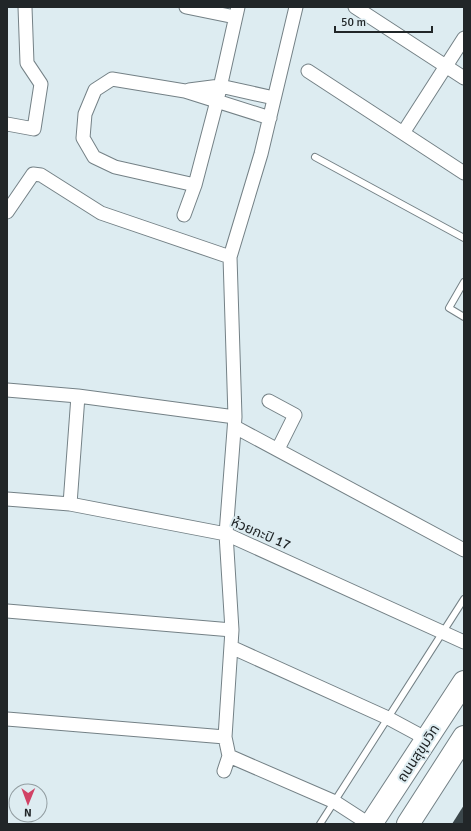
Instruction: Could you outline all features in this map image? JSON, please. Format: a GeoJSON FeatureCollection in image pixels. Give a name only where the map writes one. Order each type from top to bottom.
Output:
{"type":"FeatureCollection","features":[{"type":"Feature","properties":{"kind":"highway","name":"ถนนสุขุมวิท"},"geometry":{"type":"LineString","coordinates":[[370,824],[464,682]]}},
{"type":"Feature","properties":{"kind":"highway"},"geometry":{"type":"LineString","coordinates":[[408,824],[464,737]]}},
{"type":"Feature","properties":{"kind":"street"},"geometry":{"type":"LineString","coordinates":[[7,124],[34,129],[41,84],[27,63],[25,7]]}},
{"type":"Feature","properties":{"kind":"street"},"geometry":{"type":"LineString","coordinates":[[184,215],[195,185],[217,101],[236,12],[186,7]]}},
{"type":"Feature","properties":{"kind":"street"},"geometry":{"type":"LineString","coordinates":[[224,771],[228,756],[225,737],[232,647],[226,534],[235,422],[230,257],[261,154],[296,7]]}},
{"type":"Feature","properties":{"kind":"street"},"geometry":{"type":"LineString","coordinates":[[355,7],[464,78]]}},
{"type":"Feature","properties":{"kind":"street"},"geometry":{"type":"LineString","coordinates":[[403,133],[464,38]]}},
{"type":"Feature","properties":{"kind":"street"},"geometry":{"type":"LineString","coordinates":[[308,70],[464,172]]}},
{"type":"Feature","properties":{"kind":"street"},"geometry":{"type":"LineString","coordinates":[[195,185],[115,168],[94,157],[83,138],[85,114],[96,90],[112,79],[185,91],[270,118]]}},
{"type":"Feature","properties":{"kind":"street"},"geometry":{"type":"LineString","coordinates":[[185,91],[220,86],[274,98]]}},
{"type":"Feature","properties":{"kind":"street"},"geometry":{"type":"LineString","coordinates":[[9,206],[33,174],[41,175],[101,213],[230,257]]}},
{"type":"Feature","properties":{"kind":"street"},"geometry":{"type":"LineString","coordinates":[[7,390],[78,396],[235,422],[278,449],[464,550]]}},
{"type":"Feature","properties":{"kind":"street"},"geometry":{"type":"LineString","coordinates":[[70,504],[78,396]]}},
{"type":"Feature","properties":{"kind":"street"},"geometry":{"type":"LineString","coordinates":[[269,400],[295,415],[278,449]]}},
{"type":"Feature","properties":{"kind":"street","name":"ห้วยกะปิ 17"},"geometry":{"type":"LineString","coordinates":[[7,499],[70,504],[226,534],[443,631],[464,642]]}},
{"type":"Feature","properties":{"kind":"street"},"geometry":{"type":"LineString","coordinates":[[7,611],[232,630]]}},
{"type":"Feature","properties":{"kind":"street"},"geometry":{"type":"LineString","coordinates":[[232,647],[388,718],[427,739]]}},
{"type":"Feature","properties":{"kind":"street"},"geometry":{"type":"LineString","coordinates":[[7,719],[225,737]]}},
{"type":"Feature","properties":{"kind":"street"},"geometry":{"type":"LineString","coordinates":[[228,756],[335,802],[370,824]]}},
{"type":"Feature","properties":{"kind":"lane"},"geometry":{"type":"LineString","coordinates":[[316,157],[464,238]]}},
{"type":"Feature","properties":{"kind":"lane"},"geometry":{"type":"LineString","coordinates":[[464,282],[449,308],[464,317]]}},
{"type":"Feature","properties":{"kind":"lane"},"geometry":{"type":"LineString","coordinates":[[320,824],[464,599]]}},
{"type":"Feature","properties":{"kind":"building"},"geometry":{"type":"Polygon","coordinates":[[[464,805],[464,824],[452,824],[464,805]]]}}]}
